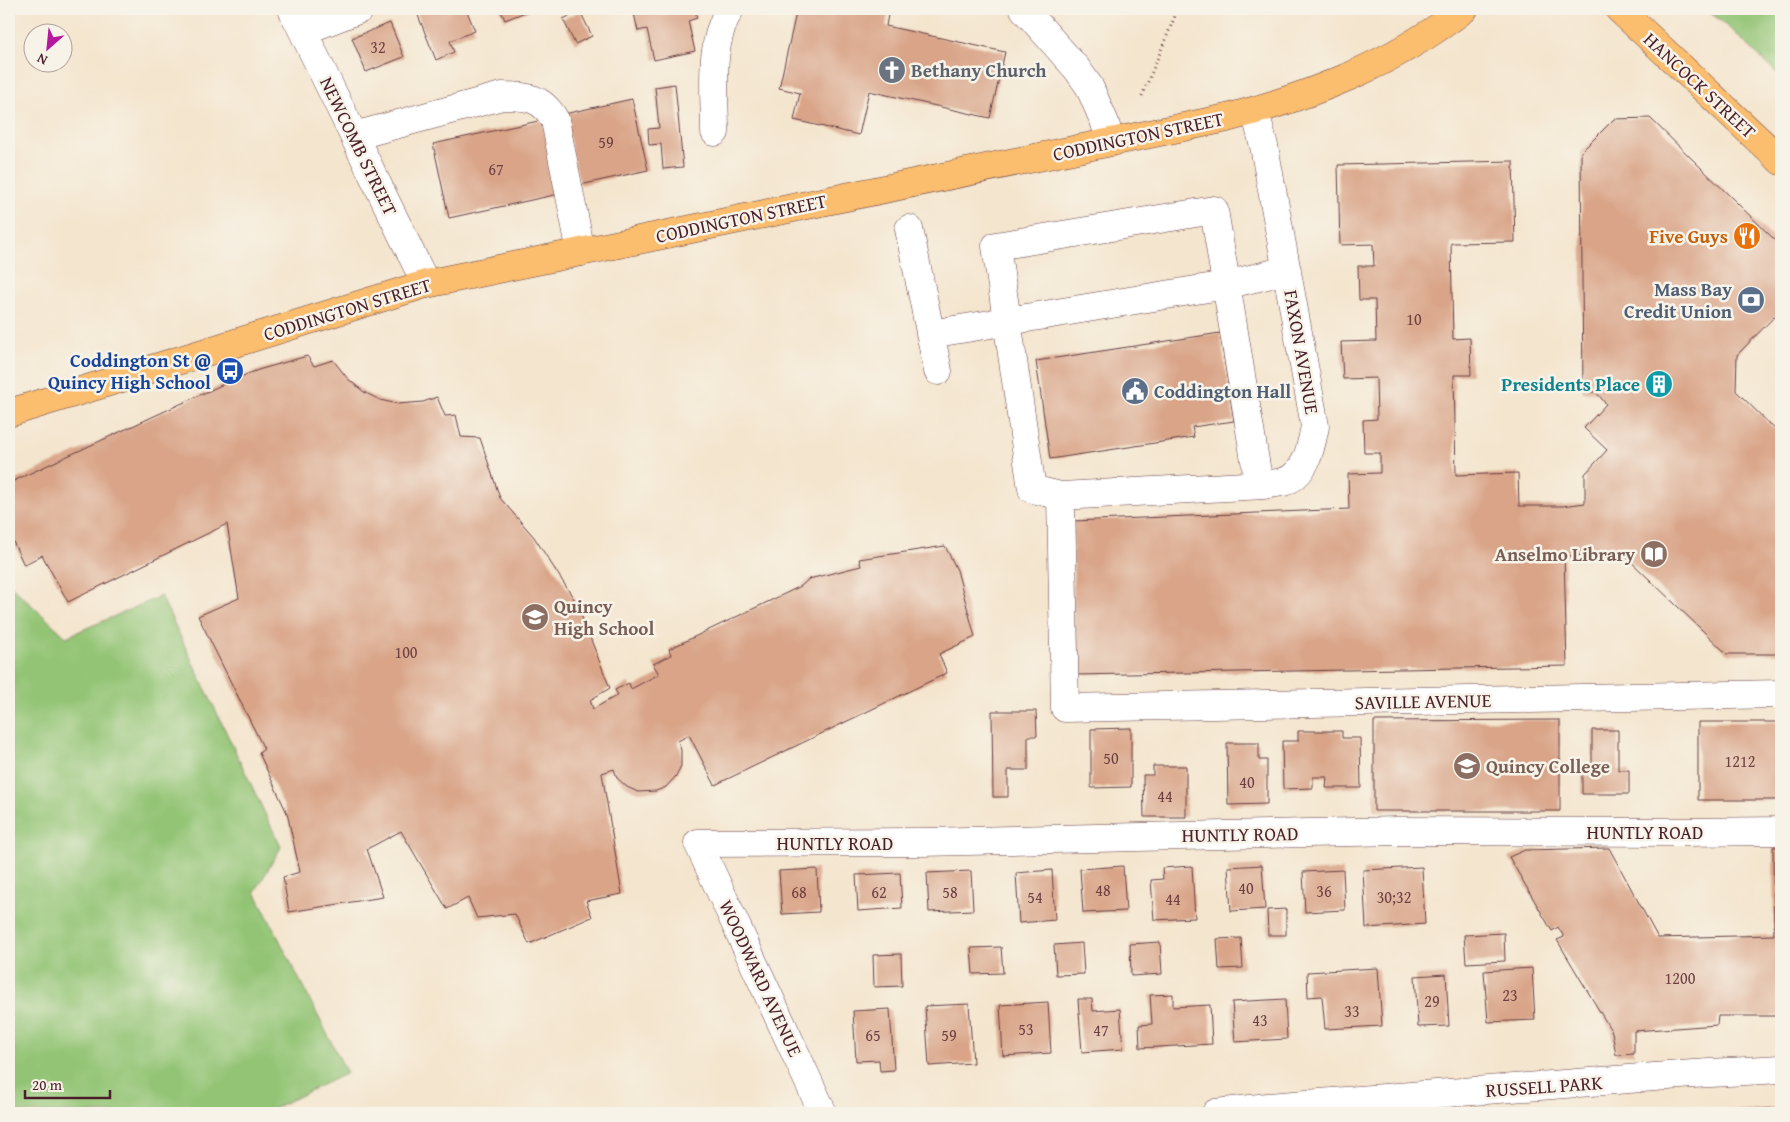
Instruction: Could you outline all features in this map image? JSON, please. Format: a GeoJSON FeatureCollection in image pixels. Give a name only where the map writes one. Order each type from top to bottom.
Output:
{"type":"FeatureCollection","features":[{"type":"Feature","properties":{"kind":"main road","name":"CODDINGTON STREET"},"geometry":{"type":"LineString","coordinates":[[9,413],[426,284],[1254,111],[1314,91],[1372,67],[1426,36],[1464,9]]}},
{"type":"Feature","properties":{"kind":"main road","name":"HANCOCK STREET"},"geometry":{"type":"LineString","coordinates":[[1619,9],[1781,162]]}},
{"type":"Feature","properties":{"kind":"street"},"geometry":{"type":"LineString","coordinates":[[297,20],[360,9]]}},
{"type":"Feature","properties":{"kind":"street"},"geometry":{"type":"LineString","coordinates":[[715,132],[715,53],[722,21],[730,9]]}},
{"type":"Feature","properties":{"kind":"street"},"geometry":{"type":"LineString","coordinates":[[1024,9],[1077,69],[1089,86],[1105,123],[1110,141]]}},
{"type":"Feature","properties":{"kind":"street","name":"NEWCOMB STREET"},"geometry":{"type":"LineString","coordinates":[[297,20],[426,284]]}},
{"type":"Feature","properties":{"kind":"street"},"geometry":{"type":"LineString","coordinates":[[354,136],[502,96],[521,96],[537,100],[548,108],[555,120],[581,252]]}},
{"type":"Feature","properties":{"kind":"street","name":"FAXON AVENUE"},"geometry":{"type":"LineString","coordinates":[[1007,320],[1032,489],[1061,496],[1260,485],[1286,481],[1302,468],[1311,447],[1315,426],[1264,146],[1254,111]]}},
{"type":"Feature","properties":{"kind":"street"},"geometry":{"type":"LineString","coordinates":[[1007,320],[996,246],[1214,210],[1260,485]]}},
{"type":"Feature","properties":{"kind":"street"},"geometry":{"type":"LineString","coordinates":[[909,229],[938,370]]}},
{"type":"Feature","properties":{"kind":"street"},"geometry":{"type":"LineString","coordinates":[[930,334],[1226,285],[1287,270]]}},
{"type":"Feature","properties":{"kind":"street","name":"SAVILLE AVENUE"},"geometry":{"type":"LineString","coordinates":[[1061,496],[1066,708],[1781,694]]}},
{"type":"Feature","properties":{"kind":"street","name":"HUNTLY ROAD"},"geometry":{"type":"LineString","coordinates":[[698,843],[923,842],[1397,831],[1781,831]]}},
{"type":"Feature","properties":{"kind":"street","name":"WOODWARD AVENUE"},"geometry":{"type":"LineString","coordinates":[[698,843],[823,1113]]}},
{"type":"Feature","properties":{"kind":"street","name":"RUSSELL PARK"},"geometry":{"type":"LineString","coordinates":[[1216,1113],[1268,1107],[1693,1074],[1781,1069]]}},
{"type":"Feature","properties":{"kind":"path"},"geometry":{"type":"LineString","coordinates":[[1142,96],[1178,9]]}},
{"type":"Feature","properties":{"kind":"green space"},"geometry":{"type":"Polygon","coordinates":[[[1706,9],[1781,9],[1781,77],[1734,32],[1706,9]]]}},
{"type":"Feature","properties":{"kind":"green space"},"geometry":{"type":"Polygon","coordinates":[[[9,584],[66,637],[161,596],[281,847],[255,892],[347,1073],[264,1113],[9,1113],[9,584]]]}},
{"type":"Feature","properties":{"kind":"building"},"geometry":{"type":"Polygon","coordinates":[[[427,9],[466,9],[475,31],[450,41],[454,52],[436,60],[417,13],[427,9]]]}},
{"type":"Feature","properties":{"kind":"building"},"geometry":{"type":"Polygon","coordinates":[[[500,9],[533,9],[505,20],[500,9]]]}},
{"type":"Feature","properties":{"kind":"building"},"geometry":{"type":"Polygon","coordinates":[[[633,9],[695,9],[697,18],[688,21],[695,51],[654,60],[647,29],[638,31],[633,9]]]}},
{"type":"Feature","properties":{"kind":"building","name":"Bethany Church"},"geometry":{"type":"Polygon","coordinates":[[[797,9],[889,9],[886,26],[1005,52],[990,118],[869,91],[859,135],[794,120],[800,93],[779,88],[797,9]]]}},
{"type":"Feature","properties":{"kind":"building"},"geometry":{"type":"Polygon","coordinates":[[[580,11],[592,36],[575,44],[563,19],[580,11]]]}},
{"type":"Feature","properties":{"kind":"building"},"geometry":{"type":"Polygon","coordinates":[[[390,23],[404,57],[366,72],[352,38],[390,23]]]}},
{"type":"Feature","properties":{"kind":"building"},"geometry":{"type":"Polygon","coordinates":[[[675,84],[683,167],[663,169],[661,144],[649,145],[648,129],[659,128],[655,87],[675,84]]]}},
{"type":"Feature","properties":{"kind":"building"},"geometry":{"type":"Polygon","coordinates":[[[632,99],[648,170],[580,185],[564,114],[632,99]]]}},
{"type":"Feature","properties":{"kind":"building"},"geometry":{"type":"Polygon","coordinates":[[[1650,118],[1780,245],[1780,311],[1737,355],[1736,391],[1781,435],[1781,654],[1727,654],[1623,554],[1564,556],[1567,666],[1074,675],[1073,521],[1349,509],[1348,474],[1380,473],[1380,453],[1364,453],[1363,420],[1377,419],[1376,378],[1343,379],[1341,342],[1376,341],[1375,300],[1359,300],[1358,266],[1374,266],[1373,244],[1340,245],[1338,165],[1513,161],[1515,242],[1451,243],[1453,339],[1470,338],[1471,375],[1454,375],[1456,475],[1518,473],[1519,506],[1563,506],[1585,503],[1585,474],[1607,450],[1584,428],[1606,404],[1596,392],[1583,392],[1581,152],[1614,119],[1650,118]]]}},
{"type":"Feature","properties":{"kind":"building"},"geometry":{"type":"Polygon","coordinates":[[[543,120],[559,194],[449,218],[433,144],[543,120]]]}},
{"type":"Feature","properties":{"kind":"building","name":"Coddington Hall"},"geometry":{"type":"Polygon","coordinates":[[[1220,333],[1234,421],[1192,427],[1194,437],[1050,459],[1036,361],[1220,333]]]}},
{"type":"Feature","properties":{"kind":"building"},"geometry":{"type":"Polygon","coordinates":[[[307,356],[314,366],[333,360],[348,379],[364,392],[380,400],[398,404],[423,402],[437,397],[445,416],[456,415],[461,437],[480,438],[500,498],[534,537],[576,602],[610,688],[590,700],[593,709],[618,695],[615,690],[629,683],[631,689],[659,674],[653,664],[671,655],[669,649],[801,586],[809,579],[861,566],[859,559],[945,546],[957,570],[975,637],[939,654],[947,673],[715,785],[689,735],[678,741],[681,750],[681,766],[676,776],[666,787],[656,791],[638,792],[627,787],[617,778],[614,769],[602,773],[622,894],[586,901],[592,917],[529,944],[515,914],[477,918],[468,898],[447,909],[401,831],[367,849],[383,897],[289,912],[283,877],[300,872],[287,813],[259,753],[264,749],[198,616],[239,598],[227,524],[68,602],[42,555],[24,565],[9,533],[9,501],[11,499],[9,483],[228,382],[258,370],[307,356]]]}},
{"type":"Feature","properties":{"kind":"building"},"geometry":{"type":"Polygon","coordinates":[[[992,711],[1036,711],[1037,736],[1028,736],[1028,770],[1008,770],[1008,797],[993,797],[992,711]]]}},
{"type":"Feature","properties":{"kind":"building","name":"Quincy College"},"geometry":{"type":"Polygon","coordinates":[[[1560,720],[1560,811],[1374,811],[1374,721],[1560,720]]]}},
{"type":"Feature","properties":{"kind":"building"},"geometry":{"type":"Polygon","coordinates":[[[1698,722],[1781,722],[1781,800],[1698,800],[1698,722]]]}},
{"type":"Feature","properties":{"kind":"building"},"geometry":{"type":"Polygon","coordinates":[[[1131,728],[1131,787],[1091,788],[1091,729],[1131,728]]]}},
{"type":"Feature","properties":{"kind":"building"},"geometry":{"type":"Polygon","coordinates":[[[1592,730],[1618,730],[1618,770],[1629,770],[1629,794],[1582,794],[1582,770],[1592,770],[1592,730]]]}},
{"type":"Feature","properties":{"kind":"building"},"geometry":{"type":"Polygon","coordinates":[[[1298,731],[1342,731],[1342,738],[1360,738],[1361,788],[1326,788],[1327,777],[1313,777],[1313,788],[1283,789],[1282,741],[1298,741],[1298,731]]]}},
{"type":"Feature","properties":{"kind":"building"},"geometry":{"type":"Polygon","coordinates":[[[1227,743],[1259,743],[1259,760],[1267,760],[1267,804],[1228,805],[1227,743]]]}},
{"type":"Feature","properties":{"kind":"building"},"geometry":{"type":"Polygon","coordinates":[[[1153,766],[1186,766],[1186,817],[1144,817],[1143,775],[1153,775],[1153,766]]]}},
{"type":"Feature","properties":{"kind":"building"},"geometry":{"type":"Polygon","coordinates":[[[1773,847],[1781,847],[1781,1023],[1779,1016],[1718,1016],[1717,1025],[1634,1031],[1634,1054],[1616,1055],[1612,1032],[1557,940],[1564,937],[1558,927],[1552,931],[1509,857],[1525,850],[1609,848],[1658,938],[1774,935],[1773,847]]]}},
{"type":"Feature","properties":{"kind":"building"},"geometry":{"type":"Polygon","coordinates":[[[1262,865],[1265,909],[1231,911],[1228,867],[1262,865]]]}},
{"type":"Feature","properties":{"kind":"building"},"geometry":{"type":"Polygon","coordinates":[[[1123,866],[1126,911],[1083,913],[1080,869],[1123,866]]]}},
{"type":"Feature","properties":{"kind":"building"},"geometry":{"type":"Polygon","coordinates":[[[1192,866],[1195,918],[1154,920],[1151,880],[1163,879],[1162,868],[1192,866]]]}},
{"type":"Feature","properties":{"kind":"building"},"geometry":{"type":"Polygon","coordinates":[[[1422,867],[1425,924],[1366,928],[1363,870],[1422,867]]]}},
{"type":"Feature","properties":{"kind":"building"},"geometry":{"type":"Polygon","coordinates":[[[817,869],[819,912],[782,914],[779,871],[817,869]]]}},
{"type":"Feature","properties":{"kind":"building"},"geometry":{"type":"Polygon","coordinates":[[[1052,870],[1055,920],[1019,923],[1016,873],[1052,870]]]}},
{"type":"Feature","properties":{"kind":"building"},"geometry":{"type":"Polygon","coordinates":[[[1343,870],[1345,910],[1305,912],[1303,872],[1343,870]]]}},
{"type":"Feature","properties":{"kind":"building"},"geometry":{"type":"Polygon","coordinates":[[[971,871],[973,910],[929,912],[927,873],[971,871]]]}},
{"type":"Feature","properties":{"kind":"building"},"geometry":{"type":"Polygon","coordinates":[[[900,873],[902,908],[858,911],[856,875],[900,873]]]}},
{"type":"Feature","properties":{"kind":"building"},"geometry":{"type":"Polygon","coordinates":[[[1286,909],[1286,935],[1268,935],[1267,910],[1286,909]]]}},
{"type":"Feature","properties":{"kind":"building"},"geometry":{"type":"Polygon","coordinates":[[[1504,933],[1505,961],[1466,963],[1464,935],[1504,933]]]}},
{"type":"Feature","properties":{"kind":"building"},"geometry":{"type":"Polygon","coordinates":[[[1241,938],[1243,968],[1219,969],[1217,939],[1241,938]]]}},
{"type":"Feature","properties":{"kind":"building"},"geometry":{"type":"Polygon","coordinates":[[[1160,942],[1162,974],[1131,976],[1130,944],[1160,942]]]}},
{"type":"Feature","properties":{"kind":"building"},"geometry":{"type":"Polygon","coordinates":[[[1082,943],[1084,974],[1056,975],[1054,945],[1082,943]]]}},
{"type":"Feature","properties":{"kind":"building"},"geometry":{"type":"Polygon","coordinates":[[[1001,947],[1003,973],[973,974],[971,948],[1001,947]]]}},
{"type":"Feature","properties":{"kind":"building"},"geometry":{"type":"Polygon","coordinates":[[[901,954],[902,986],[874,987],[873,955],[901,954]]]}},
{"type":"Feature","properties":{"kind":"building"},"geometry":{"type":"Polygon","coordinates":[[[1378,968],[1382,1026],[1325,1029],[1322,996],[1308,997],[1307,972],[1378,968]]]}},
{"type":"Feature","properties":{"kind":"building"},"geometry":{"type":"Polygon","coordinates":[[[1532,968],[1535,1020],[1488,1022],[1484,971],[1532,968]]]}},
{"type":"Feature","properties":{"kind":"building"},"geometry":{"type":"Polygon","coordinates":[[[1446,974],[1449,1026],[1418,1027],[1415,976],[1446,974]]]}},
{"type":"Feature","properties":{"kind":"building"},"geometry":{"type":"Polygon","coordinates":[[[1173,994],[1173,1007],[1210,1005],[1212,1044],[1140,1048],[1139,1025],[1152,1024],[1150,995],[1173,994]]]}},
{"type":"Feature","properties":{"kind":"building"},"geometry":{"type":"Polygon","coordinates":[[[1078,999],[1092,999],[1093,1011],[1120,1009],[1123,1049],[1082,1052],[1078,999]]]}},
{"type":"Feature","properties":{"kind":"building"},"geometry":{"type":"Polygon","coordinates":[[[1285,999],[1287,1039],[1235,1042],[1232,1002],[1285,999]]]}},
{"type":"Feature","properties":{"kind":"building"},"geometry":{"type":"Polygon","coordinates":[[[1048,1002],[1051,1053],[1003,1056],[1000,1005],[1048,1002]]]}},
{"type":"Feature","properties":{"kind":"building"},"geometry":{"type":"Polygon","coordinates":[[[969,1004],[973,1063],[929,1066],[925,1006],[969,1004]]]}},
{"type":"Feature","properties":{"kind":"building"},"geometry":{"type":"Polygon","coordinates":[[[890,1009],[894,1070],[880,1071],[879,1060],[856,1061],[853,1011],[890,1009]]]}},
{"type":"Feature","properties":{"kind":"building"},"geometry":{"type":"Polygon","coordinates":[[[1781,1108],[1781,1113],[1733,1113],[1733,1111],[1781,1108]]]}},
{"type":"Feature","properties":{"kind":"place","name":"Bethany Church"},"geometry":{"type":"Point","coordinates":[892,70]}},
{"type":"Feature","properties":{"kind":"place","name":"Five Guys"},"geometry":{"type":"Point","coordinates":[1747,236]}},
{"type":"Feature","properties":{"kind":"place","name":"Mass Bay Credit Union"},"geometry":{"type":"Point","coordinates":[1751,300]}},
{"type":"Feature","properties":{"kind":"place","name":"Coddington St @ Quincy High School"},"geometry":{"type":"Point","coordinates":[230,371]}},
{"type":"Feature","properties":{"kind":"place","name":"Presidents Place"},"geometry":{"type":"Point","coordinates":[1659,384]}},
{"type":"Feature","properties":{"kind":"place","name":"Coddington Hall"},"geometry":{"type":"Point","coordinates":[1135,391]}},
{"type":"Feature","properties":{"kind":"place","name":"Anselmo Library"},"geometry":{"type":"Point","coordinates":[1654,554]}},
{"type":"Feature","properties":{"kind":"place","name":"Quincy High School"},"geometry":{"type":"Point","coordinates":[535,617]}},
{"type":"Feature","properties":{"kind":"place","name":"Quincy College"},"geometry":{"type":"Point","coordinates":[1467,766]}}]}
